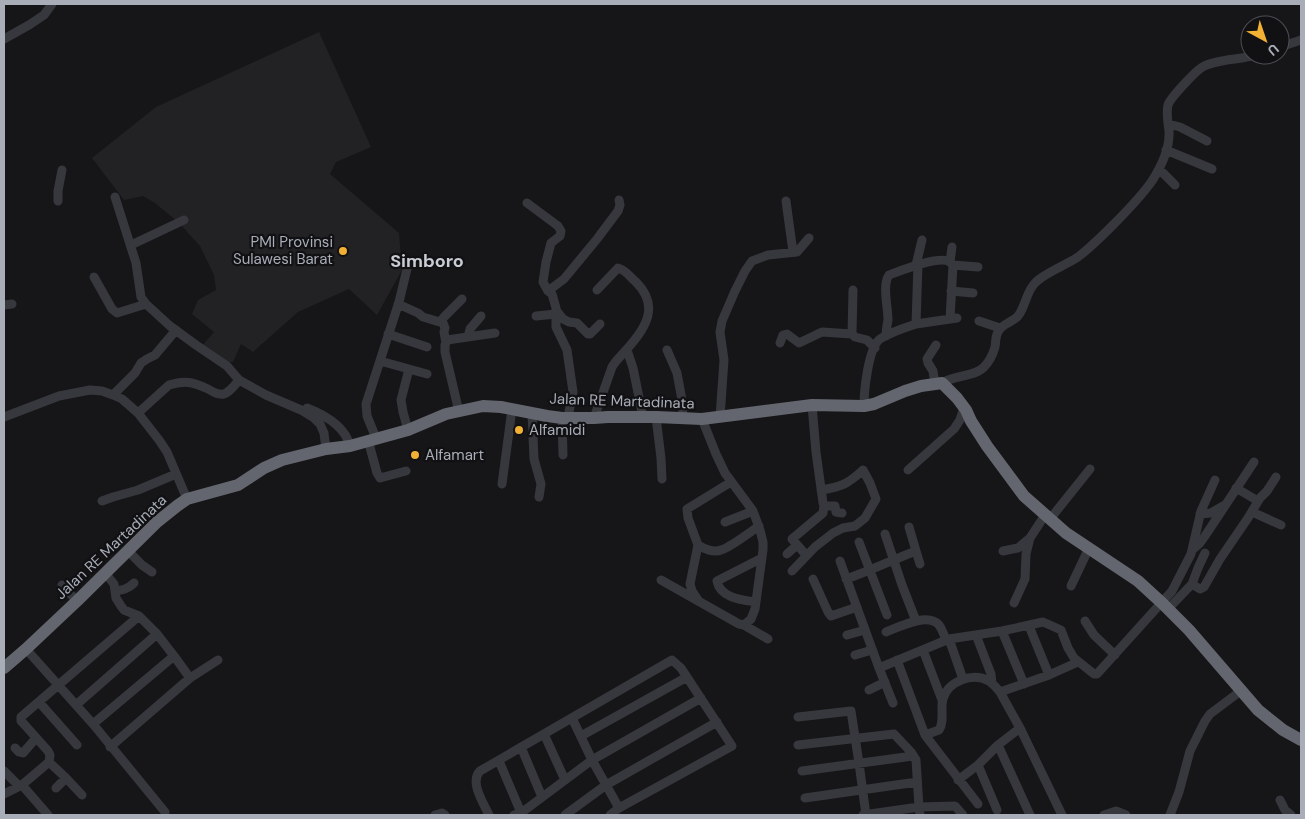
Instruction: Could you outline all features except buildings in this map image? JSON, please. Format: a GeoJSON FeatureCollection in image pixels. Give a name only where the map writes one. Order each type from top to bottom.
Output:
{"type":"FeatureCollection","features":[{"type":"Feature","properties":{"kind":"highway","name":"Jalan RE Martadinata"},"geometry":{"type":"LineString","coordinates":[[5,662],[26,648],[77,602],[157,522],[187,499],[238,485],[264,468],[282,460],[326,449],[350,446],[408,430],[446,414],[483,406],[565,417],[702,419],[812,405],[864,406],[921,386],[939,384]]}},
{"type":"Feature","properties":{"kind":"highway"},"geometry":{"type":"LineString","coordinates":[[939,384],[957,398],[987,446],[1019,490],[1047,517],[1138,581],[1189,630],[1258,710],[1283,730],[1301,740]]}},
{"type":"Feature","properties":{"kind":"street"},"geometry":{"type":"LineString","coordinates":[[4,39],[44,15],[52,4]]}},
{"type":"Feature","properties":{"kind":"street"},"geometry":{"type":"LineString","coordinates":[[936,345],[927,359],[939,384],[984,368],[992,356],[996,336],[1000,328],[1013,320],[1037,280],[1079,256],[1097,241],[1138,199],[1153,179],[1166,150],[1169,131],[1168,106],[1170,102],[1201,68],[1240,58]]}},
{"type":"Feature","properties":{"kind":"street"},"geometry":{"type":"LineString","coordinates":[[1168,124],[1180,127],[1207,141]]}},
{"type":"Feature","properties":{"kind":"street"},"geometry":{"type":"LineString","coordinates":[[1166,150],[1212,169]]}},
{"type":"Feature","properties":{"kind":"street"},"geometry":{"type":"LineString","coordinates":[[1159,169],[1175,185]]}},
{"type":"Feature","properties":{"kind":"street"},"geometry":{"type":"LineString","coordinates":[[58,201],[62,170]]}},
{"type":"Feature","properties":{"kind":"street"},"geometry":{"type":"LineString","coordinates":[[115,197],[138,270],[141,297],[146,304],[160,318],[196,345],[230,365],[238,375],[266,394]]}},
{"type":"Feature","properties":{"kind":"street"},"geometry":{"type":"LineString","coordinates":[[548,291],[564,280],[585,255],[618,211],[619,200]]}},
{"type":"Feature","properties":{"kind":"street"},"geometry":{"type":"LineString","coordinates":[[786,200],[794,252]]}},
{"type":"Feature","properties":{"kind":"street"},"geometry":{"type":"LineString","coordinates":[[527,203],[558,226],[561,231],[560,236],[551,243],[543,282],[552,294],[556,312],[556,327],[567,350],[573,392],[565,417],[563,455]]}},
{"type":"Feature","properties":{"kind":"street"},"geometry":{"type":"LineString","coordinates":[[131,245],[184,220]]}},
{"type":"Feature","properties":{"kind":"street"},"geometry":{"type":"LineString","coordinates":[[720,417],[724,360],[720,332],[724,316],[745,270],[752,261],[768,256],[797,252],[809,238]]}},
{"type":"Feature","properties":{"kind":"street"},"geometry":{"type":"LineString","coordinates":[[916,324],[917,264],[922,240]]}},
{"type":"Feature","properties":{"kind":"street"},"geometry":{"type":"LineString","coordinates":[[864,406],[867,370],[878,342],[886,336],[916,324],[954,318],[951,291],[952,247]]}},
{"type":"Feature","properties":{"kind":"street"},"geometry":{"type":"LineString","coordinates":[[886,336],[888,319],[886,284],[889,275],[917,264],[944,261],[951,264],[978,267]]}},
{"type":"Feature","properties":{"kind":"street"},"geometry":{"type":"LineString","coordinates":[[594,418],[612,367],[616,360],[627,350],[648,318],[649,308],[647,298],[640,286],[621,269],[618,268],[596,290]]}},
{"type":"Feature","properties":{"kind":"street"},"geometry":{"type":"LineString","coordinates":[[406,471],[380,478],[376,473],[366,408],[408,269]]}},
{"type":"Feature","properties":{"kind":"street"},"geometry":{"type":"LineString","coordinates":[[94,277],[112,309],[117,313],[146,304]]}},
{"type":"Feature","properties":{"kind":"street"},"geometry":{"type":"LineString","coordinates":[[852,334],[853,290]]}},
{"type":"Feature","properties":{"kind":"street"},"geometry":{"type":"LineString","coordinates":[[951,291],[973,293]]}},
{"type":"Feature","properties":{"kind":"street"},"geometry":{"type":"LineString","coordinates":[[440,322],[462,299]]}},
{"type":"Feature","properties":{"kind":"street"},"geometry":{"type":"LineString","coordinates":[[398,304],[444,325],[445,352],[458,412]]}},
{"type":"Feature","properties":{"kind":"street"},"geometry":{"type":"LineString","coordinates":[[536,316],[556,312]]}},
{"type":"Feature","properties":{"kind":"street"},"geometry":{"type":"LineString","coordinates":[[556,312],[563,319],[577,323],[589,335],[600,324]]}},
{"type":"Feature","properties":{"kind":"street"},"geometry":{"type":"LineString","coordinates":[[468,337],[470,329],[481,316]]}},
{"type":"Feature","properties":{"kind":"street"},"geometry":{"type":"LineString","coordinates":[[979,320],[1000,328]]}},
{"type":"Feature","properties":{"kind":"street"},"geometry":{"type":"LineString","coordinates":[[113,395],[135,373],[141,364],[155,355],[176,330]]}},
{"type":"Feature","properties":{"kind":"street"},"geometry":{"type":"LineString","coordinates":[[780,343],[783,335],[787,334],[799,342],[822,332],[852,334],[867,340],[875,348]]}},
{"type":"Feature","properties":{"kind":"street"},"geometry":{"type":"LineString","coordinates":[[446,342],[448,340],[495,333]]}},
{"type":"Feature","properties":{"kind":"street"},"geometry":{"type":"LineString","coordinates":[[388,334],[427,347]]}},
{"type":"Feature","properties":{"kind":"street"},"geometry":{"type":"LineString","coordinates":[[627,350],[662,458],[662,479]]}},
{"type":"Feature","properties":{"kind":"street"},"geometry":{"type":"LineString","coordinates":[[667,350],[677,373],[683,418]]}},
{"type":"Feature","properties":{"kind":"street"},"geometry":{"type":"LineString","coordinates":[[380,361],[427,374]]}},
{"type":"Feature","properties":{"kind":"street"},"geometry":{"type":"LineString","coordinates":[[230,365],[239,380],[302,410],[334,422],[346,435],[350,446]]}},
{"type":"Feature","properties":{"kind":"street"},"geometry":{"type":"LineString","coordinates":[[408,430],[400,400],[409,369]]}},
{"type":"Feature","properties":{"kind":"street"},"geometry":{"type":"LineString","coordinates":[[138,413],[169,385],[191,382],[218,394],[223,394],[228,392],[239,380]]}},
{"type":"Feature","properties":{"kind":"street"},"geometry":{"type":"LineString","coordinates":[[4,417],[59,396],[90,390],[102,391],[122,399],[138,413],[167,452],[187,499]]}},
{"type":"Feature","properties":{"kind":"street"},"geometry":{"type":"LineString","coordinates":[[806,555],[792,539],[824,513],[812,405]]}},
{"type":"Feature","properties":{"kind":"street"},"geometry":{"type":"LineString","coordinates":[[502,484],[512,409]]}},
{"type":"Feature","properties":{"kind":"street"},"geometry":{"type":"LineString","coordinates":[[311,412],[324,433],[326,449]]}},
{"type":"Feature","properties":{"kind":"street"},"geometry":{"type":"LineString","coordinates":[[532,413],[534,459],[541,484],[539,497]]}},
{"type":"Feature","properties":{"kind":"street"},"geometry":{"type":"LineString","coordinates":[[908,470],[954,429],[967,413]]}},
{"type":"Feature","properties":{"kind":"street"},"geometry":{"type":"LineString","coordinates":[[702,419],[716,454],[731,482],[753,511],[764,542],[756,602],[751,619],[744,625]]}},
{"type":"Feature","properties":{"kind":"street"},"geometry":{"type":"LineString","coordinates":[[1192,550],[1200,543],[1254,462]]}},
{"type":"Feature","properties":{"kind":"street"},"geometry":{"type":"LineString","coordinates":[[1003,551],[1018,548],[1030,538],[1090,469]]}},
{"type":"Feature","properties":{"kind":"street"},"geometry":{"type":"LineString","coordinates":[[792,571],[806,555],[833,533],[842,528],[855,526],[865,518],[876,500],[863,470],[840,487],[821,490]]}},
{"type":"Feature","properties":{"kind":"street"},"geometry":{"type":"LineString","coordinates":[[102,501],[138,490],[176,474]]}},
{"type":"Feature","properties":{"kind":"street"},"geometry":{"type":"LineString","coordinates":[[1192,584],[1200,589],[1204,587],[1220,559],[1276,477]]}},
{"type":"Feature","properties":{"kind":"street"},"geometry":{"type":"LineString","coordinates":[[1165,606],[1192,550],[1200,514],[1215,480]]}},
{"type":"Feature","properties":{"kind":"street"},"geometry":{"type":"LineString","coordinates":[[699,602],[690,584],[698,546],[688,518],[687,509],[731,482]]}},
{"type":"Feature","properties":{"kind":"street"},"geometry":{"type":"LineString","coordinates":[[1236,488],[1258,501]]}},
{"type":"Feature","properties":{"kind":"street"},"geometry":{"type":"LineString","coordinates":[[1200,514],[1211,512],[1227,503]]}},
{"type":"Feature","properties":{"kind":"street"},"geometry":{"type":"LineString","coordinates":[[824,505],[835,506],[837,512],[842,513]]}},
{"type":"Feature","properties":{"kind":"street"},"geometry":{"type":"LineString","coordinates":[[725,522],[753,511]]}},
{"type":"Feature","properties":{"kind":"street"},"geometry":{"type":"LineString","coordinates":[[1252,512],[1281,525]]}},
{"type":"Feature","properties":{"kind":"street"},"geometry":{"type":"LineString","coordinates":[[698,546],[706,550],[720,551],[759,526]]}},
{"type":"Feature","properties":{"kind":"street"},"geometry":{"type":"LineString","coordinates":[[909,527],[920,564]]}},
{"type":"Feature","properties":{"kind":"street"},"geometry":{"type":"LineString","coordinates":[[885,534],[916,621]]}},
{"type":"Feature","properties":{"kind":"street"},"geometry":{"type":"LineString","coordinates":[[1014,603],[1024,579],[1026,554],[1030,538]]}},
{"type":"Feature","properties":{"kind":"street"},"geometry":{"type":"LineString","coordinates":[[859,542],[886,615]]}},
{"type":"Feature","properties":{"kind":"street"},"geometry":{"type":"LineString","coordinates":[[786,554],[797,545]]}},
{"type":"Feature","properties":{"kind":"street"},"geometry":{"type":"LineString","coordinates":[[1071,586],[1089,548]]}},
{"type":"Feature","properties":{"kind":"street"},"geometry":{"type":"LineString","coordinates":[[128,551],[152,572]]}},
{"type":"Feature","properties":{"kind":"street"},"geometry":{"type":"LineString","coordinates":[[846,578],[916,551]]}},
{"type":"Feature","properties":{"kind":"street"},"geometry":{"type":"LineString","coordinates":[[879,668],[947,640],[1030,626],[1043,622],[1061,630],[1072,654],[1078,662],[1096,674],[1165,606],[1192,584],[1205,554]]}},
{"type":"Feature","properties":{"kind":"street"},"geometry":{"type":"LineString","coordinates":[[756,602],[726,594],[719,588],[717,581],[762,558]]}},
{"type":"Feature","properties":{"kind":"street"},"geometry":{"type":"LineString","coordinates":[[840,560],[872,650],[894,703]]}},
{"type":"Feature","properties":{"kind":"street"},"geometry":{"type":"LineString","coordinates":[[106,573],[114,584],[116,598],[124,610],[139,616],[157,634],[190,678]]}},
{"type":"Feature","properties":{"kind":"street"},"geometry":{"type":"LineString","coordinates":[[813,579],[831,616],[856,607]]}},
{"type":"Feature","properties":{"kind":"street"},"geometry":{"type":"LineString","coordinates":[[661,580],[768,639]]}},
{"type":"Feature","properties":{"kind":"street"},"geometry":{"type":"LineString","coordinates":[[115,591],[129,588],[134,583]]}},
{"type":"Feature","properties":{"kind":"street"},"geometry":{"type":"LineString","coordinates":[[62,585],[77,602]]}},
{"type":"Feature","properties":{"kind":"street"},"geometry":{"type":"LineString","coordinates":[[4,794],[20,786],[49,762],[50,755],[48,751],[23,723],[22,716],[139,616]]}},
{"type":"Feature","properties":{"kind":"street"},"geometry":{"type":"LineString","coordinates":[[886,632],[916,621],[928,620],[936,623],[942,629],[963,679]]}},
{"type":"Feature","properties":{"kind":"street"},"geometry":{"type":"LineString","coordinates":[[1085,621],[1092,633],[1115,654]]}},
{"type":"Feature","properties":{"kind":"street"},"geometry":{"type":"LineString","coordinates":[[1030,626],[1049,675]]}},
{"type":"Feature","properties":{"kind":"street"},"geometry":{"type":"LineString","coordinates":[[847,635],[865,630]]}},
{"type":"Feature","properties":{"kind":"street"},"geometry":{"type":"LineString","coordinates":[[1002,631],[1024,684]]}},
{"type":"Feature","properties":{"kind":"street"},"geometry":{"type":"LineString","coordinates":[[76,705],[157,634]]}},
{"type":"Feature","properties":{"kind":"street"},"geometry":{"type":"LineString","coordinates":[[976,635],[991,674],[992,683]]}},
{"type":"Feature","properties":{"kind":"street"},"geometry":{"type":"LineString","coordinates":[[26,648],[93,724],[165,812]]}},
{"type":"Feature","properties":{"kind":"street"},"geometry":{"type":"LineString","coordinates":[[855,655],[872,650]]}},
{"type":"Feature","properties":{"kind":"street"},"geometry":{"type":"LineString","coordinates":[[923,650],[942,700],[942,724],[939,730],[925,735]]}},
{"type":"Feature","properties":{"kind":"street"},"geometry":{"type":"LineString","coordinates":[[93,724],[174,656]]}},
{"type":"Feature","properties":{"kind":"street"},"geometry":{"type":"LineString","coordinates":[[110,747],[190,678],[218,660]]}},
{"type":"Feature","properties":{"kind":"street"},"geometry":{"type":"LineString","coordinates":[[489,815],[478,791],[476,775],[480,771],[672,660],[688,677],[732,746],[619,808],[610,815]]}},
{"type":"Feature","properties":{"kind":"street"},"geometry":{"type":"LineString","coordinates":[[897,660],[925,735],[978,804]]}},
{"type":"Feature","properties":{"kind":"street"},"geometry":{"type":"LineString","coordinates":[[1000,692],[1049,675],[1078,662]]}},
{"type":"Feature","properties":{"kind":"street"},"geometry":{"type":"LineString","coordinates":[[581,736],[688,677]]}},
{"type":"Feature","properties":{"kind":"street"},"geometry":{"type":"LineString","coordinates":[[942,700],[945,694],[963,679],[984,679],[992,683],[1000,692],[1020,728],[1062,815]]}},
{"type":"Feature","properties":{"kind":"street"},"geometry":{"type":"LineString","coordinates":[[869,690],[885,682]]}},
{"type":"Feature","properties":{"kind":"street"},"geometry":{"type":"LineString","coordinates":[[1170,815],[1179,792],[1190,751],[1204,721],[1210,714],[1242,690]]}},
{"type":"Feature","properties":{"kind":"street"},"geometry":{"type":"LineString","coordinates":[[499,761],[519,814],[592,760],[701,698]]}},
{"type":"Feature","properties":{"kind":"street"},"geometry":{"type":"LineString","coordinates":[[39,702],[77,745]]}},
{"type":"Feature","properties":{"kind":"street"},"geometry":{"type":"LineString","coordinates":[[798,717],[851,712],[865,815],[955,806],[962,815]]}},
{"type":"Feature","properties":{"kind":"street"},"geometry":{"type":"LineString","coordinates":[[572,718],[592,760],[619,808]]}},
{"type":"Feature","properties":{"kind":"street"},"geometry":{"type":"LineString","coordinates":[[566,815],[606,785],[717,722]]}},
{"type":"Feature","properties":{"kind":"street"},"geometry":{"type":"LineString","coordinates":[[958,780],[1020,728]]}},
{"type":"Feature","properties":{"kind":"street"},"geometry":{"type":"LineString","coordinates":[[544,734],[566,780]]}},
{"type":"Feature","properties":{"kind":"street"},"geometry":{"type":"LineString","coordinates":[[798,745],[894,734],[916,760],[920,811]]}},
{"type":"Feature","properties":{"kind":"street"},"geometry":{"type":"LineString","coordinates":[[15,748],[23,753],[36,738]]}},
{"type":"Feature","properties":{"kind":"street"},"geometry":{"type":"LineString","coordinates":[[998,745],[1030,815]]}},
{"type":"Feature","properties":{"kind":"street"},"geometry":{"type":"LineString","coordinates":[[521,748],[542,797]]}},
{"type":"Feature","properties":{"kind":"street"},"geometry":{"type":"LineString","coordinates":[[802,771],[913,756]]}},
{"type":"Feature","properties":{"kind":"street"},"geometry":{"type":"LineString","coordinates":[[49,762],[82,795]]}},
{"type":"Feature","properties":{"kind":"street"},"geometry":{"type":"LineString","coordinates":[[978,764],[997,810]]}},
{"type":"Feature","properties":{"kind":"street"},"geometry":{"type":"LineString","coordinates":[[4,771],[48,815]]}},
{"type":"Feature","properties":{"kind":"street"},"geometry":{"type":"LineString","coordinates":[[56,788],[66,778]]}},
{"type":"Feature","properties":{"kind":"street"},"geometry":{"type":"LineString","coordinates":[[805,798],[917,782]]}},
{"type":"Feature","properties":{"kind":"street"},"geometry":{"type":"LineString","coordinates":[[1280,800],[1285,810],[1291,815]]}},
{"type":"Feature","properties":{"kind":"street"},"geometry":{"type":"LineString","coordinates":[[1110,814],[1116,811],[1126,815]]}},
{"type":"Feature","properties":{"kind":"street"},"geometry":{"type":"LineString","coordinates":[[435,815],[442,813],[445,815]]}},
{"type":"Feature","properties":{"kind":"shaded area"},"geometry":{"type":"Polygon","coordinates":[[[319,32],[371,147],[336,162],[330,174],[399,233],[402,270],[377,315],[349,289],[298,312],[253,352],[241,344],[233,362],[224,362],[201,347],[214,332],[192,314],[198,300],[216,290],[214,275],[200,246],[178,222],[155,203],[143,196],[124,200],[92,158],[156,107],[319,32]]]}},
{"type":"Feature","properties":{"kind":"place","name":"PMI Provinsi Sulawesi Barat"},"geometry":{"type":"Point","coordinates":[343,251]}},
{"type":"Feature","properties":{"kind":"place","name":"Alfamidi"},"geometry":{"type":"Point","coordinates":[519,430]}},
{"type":"Feature","properties":{"kind":"place","name":"Alfamart"},"geometry":{"type":"Point","coordinates":[415,455]}},
{"type":"Feature","properties":{"kind":"district","name":"Simboro"},"geometry":{"type":"Point","coordinates":[427,261]}}]}
